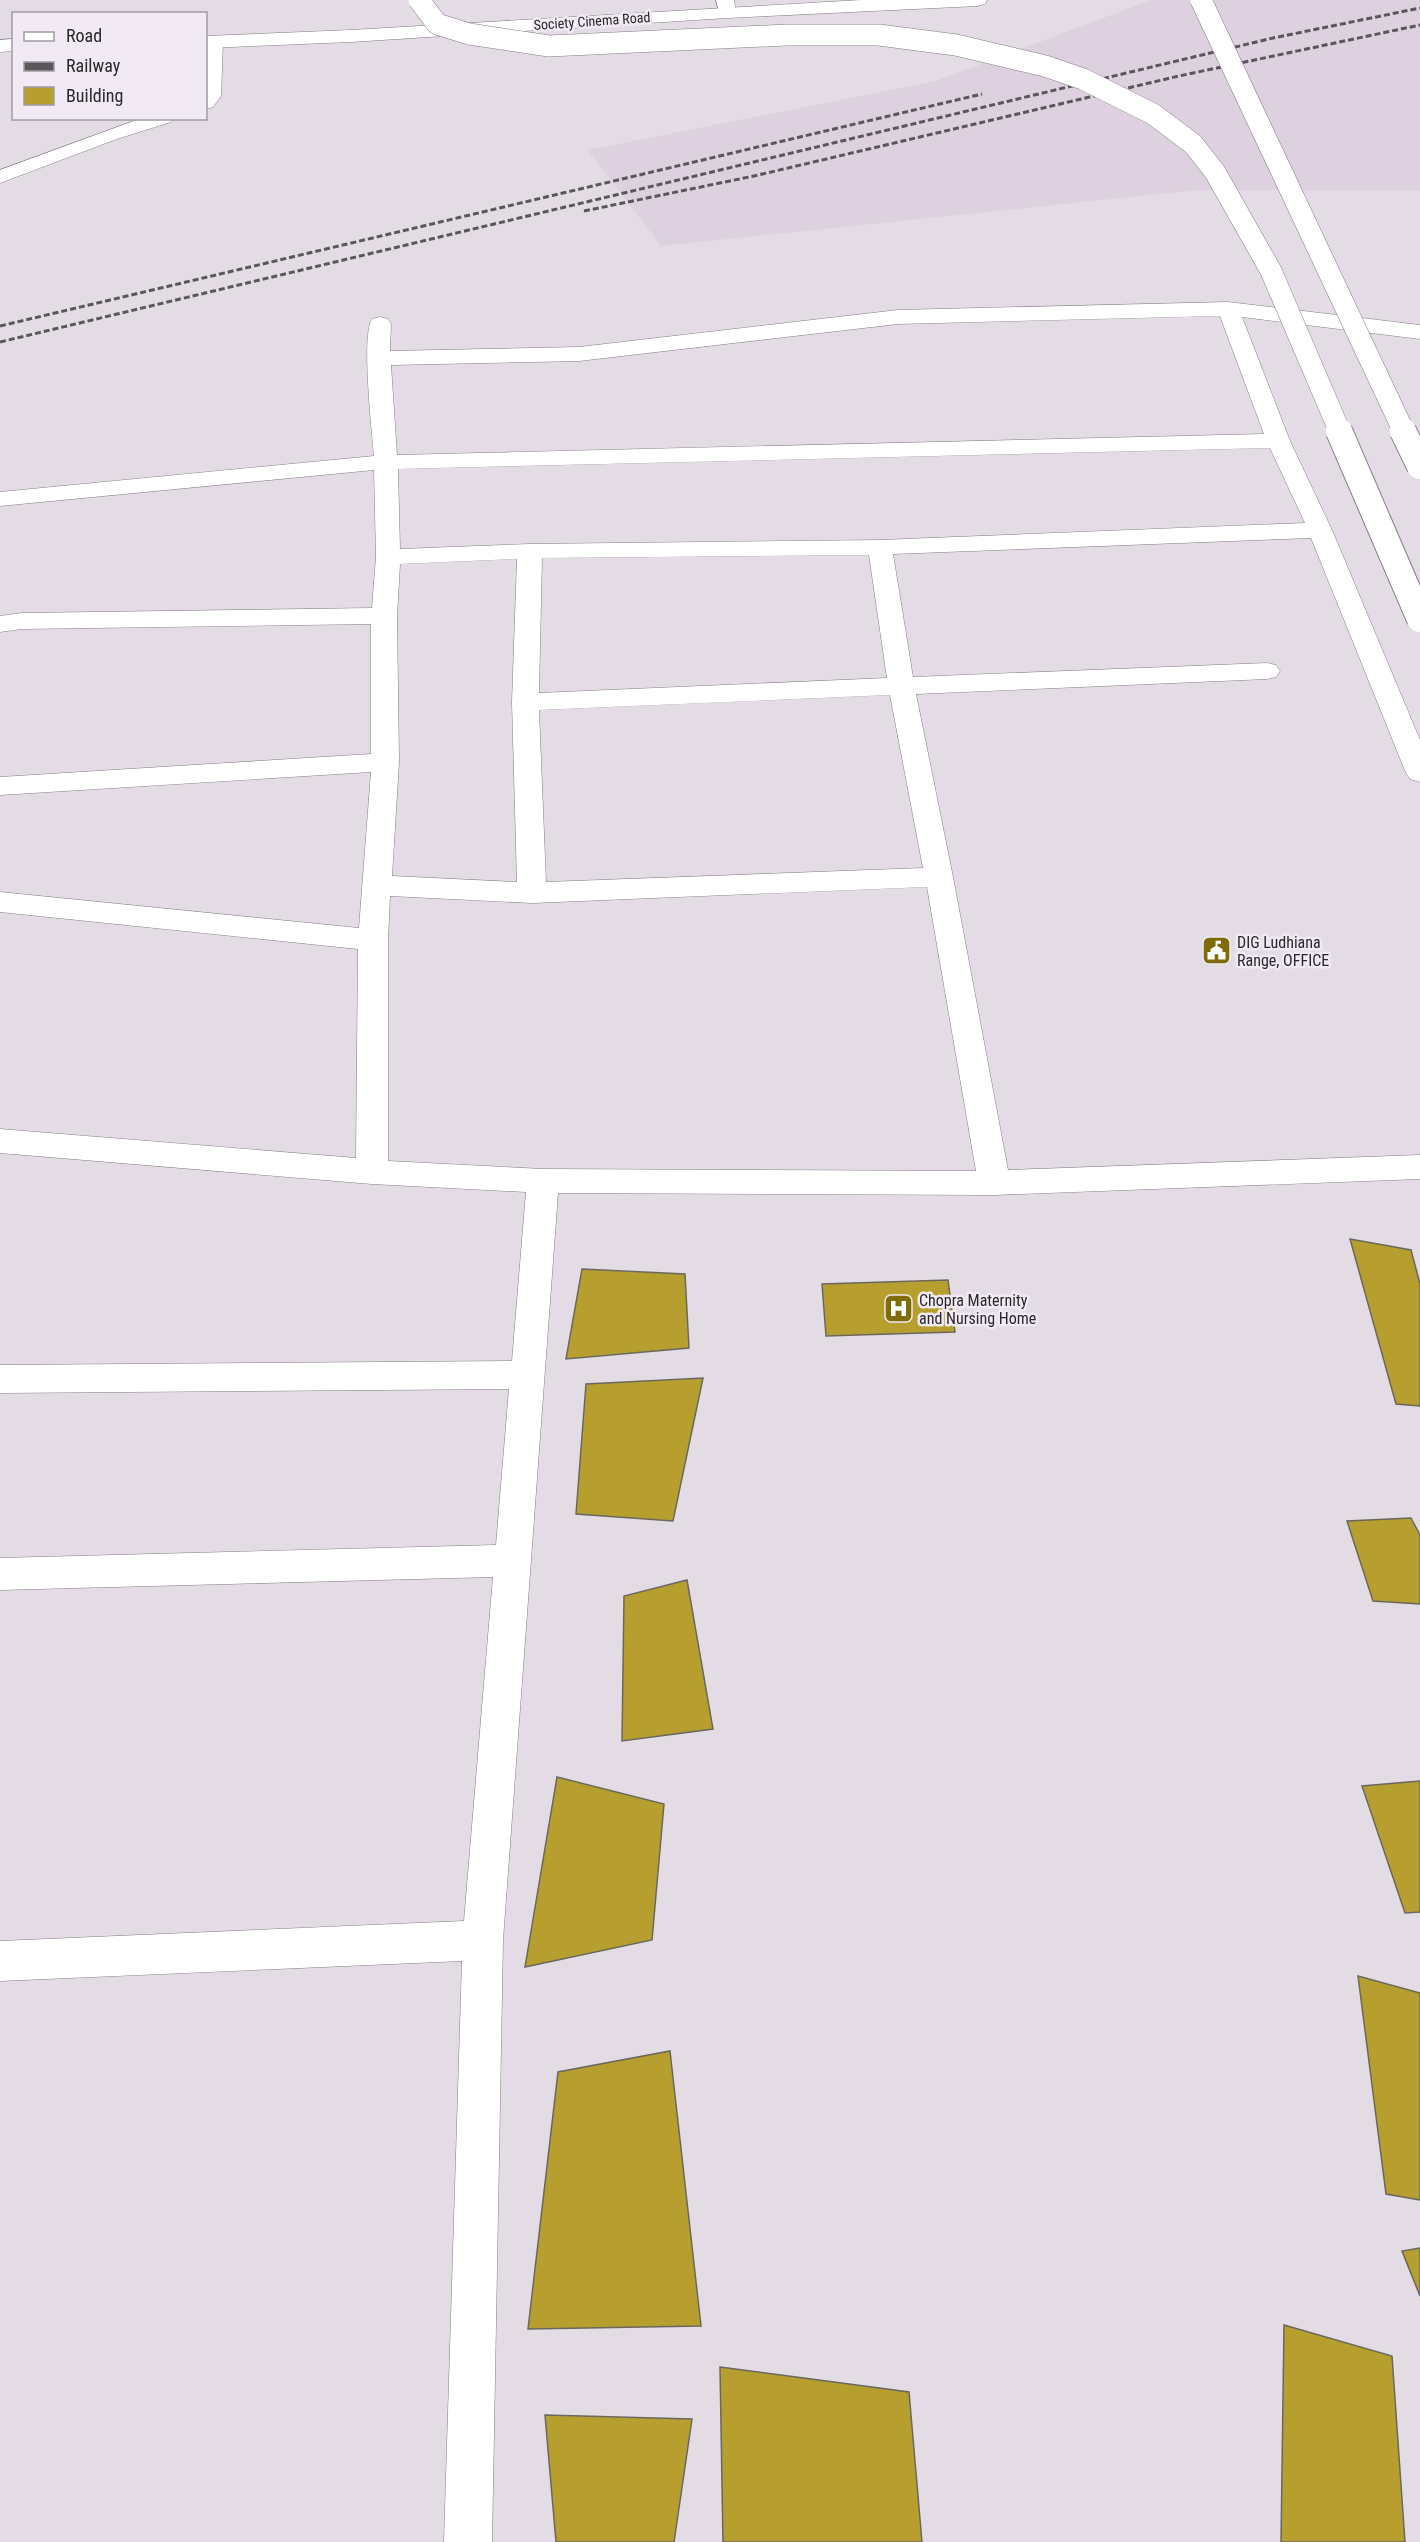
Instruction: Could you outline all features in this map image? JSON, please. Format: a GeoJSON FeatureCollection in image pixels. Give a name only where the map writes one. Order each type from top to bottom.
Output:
{"type":"FeatureCollection","features":[{"type":"Feature","properties":{"kind":"street"},"geometry":{"type":"LineString","coordinates":[[419,0],[437,24],[469,34],[549,46],[788,34],[879,35],[956,45],[1045,66],[1083,79],[1153,114],[1193,144],[1215,172],[1271,271],[1420,619]]}},
{"type":"Feature","properties":{"kind":"street","name":"Society Cinema Road"},"geometry":{"type":"LineString","coordinates":[[209,42],[351,36],[726,6],[978,0]]}},
{"type":"Feature","properties":{"kind":"street"},"geometry":{"type":"LineString","coordinates":[[1201,0],[1420,466]]}},
{"type":"Feature","properties":{"kind":"street"},"geometry":{"type":"LineString","coordinates":[[207,102],[211,96],[209,42]]}},
{"type":"Feature","properties":{"kind":"street"},"geometry":{"type":"LineString","coordinates":[[0,177],[110,135],[158,120]]}},
{"type":"Feature","properties":{"kind":"street"},"geometry":{"type":"LineString","coordinates":[[1228,309],[1278,441],[1320,530],[1420,773]]}},
{"type":"Feature","properties":{"kind":"street"},"geometry":{"type":"LineString","coordinates":[[380,358],[579,354],[898,317],[1228,309],[1391,328],[1419,334]]}},
{"type":"Feature","properties":{"kind":"street"},"geometry":{"type":"LineString","coordinates":[[372,1173],[373,940],[385,762],[384,616],[388,557],[380,324]]}},
{"type":"Feature","properties":{"kind":"street"},"geometry":{"type":"LineString","coordinates":[[0,499],[386,462],[1278,441]]}},
{"type":"Feature","properties":{"kind":"street"},"geometry":{"type":"LineString","coordinates":[[388,557],[530,551],[880,547],[1320,530]]}},
{"type":"Feature","properties":{"kind":"street"},"geometry":{"type":"LineString","coordinates":[[880,547],[901,685],[939,877],[994,1183]]}},
{"type":"Feature","properties":{"kind":"street"},"geometry":{"type":"LineString","coordinates":[[530,551],[525,702],[532,893]]}},
{"type":"Feature","properties":{"kind":"street"},"geometry":{"type":"LineString","coordinates":[[0,624],[22,621],[384,616]]}},
{"type":"Feature","properties":{"kind":"street"},"geometry":{"type":"LineString","coordinates":[[525,702],[1267,671]]}},
{"type":"Feature","properties":{"kind":"street"},"geometry":{"type":"LineString","coordinates":[[0,786],[385,762]]}},
{"type":"Feature","properties":{"kind":"street"},"geometry":{"type":"LineString","coordinates":[[377,885],[532,893],[939,877]]}},
{"type":"Feature","properties":{"kind":"street"},"geometry":{"type":"LineString","coordinates":[[0,902],[373,940]]}},
{"type":"Feature","properties":{"kind":"street"},"geometry":{"type":"LineString","coordinates":[[0,1141],[372,1173],[543,1182],[994,1183],[1420,1167]]}},
{"type":"Feature","properties":{"kind":"street"},"geometry":{"type":"LineString","coordinates":[[468,2542],[483,1940],[543,1182]]}},
{"type":"Feature","properties":{"kind":"street"},"geometry":{"type":"LineString","coordinates":[[0,1379],[527,1375]]}},
{"type":"Feature","properties":{"kind":"street"},"geometry":{"type":"LineString","coordinates":[[0,1574],[513,1561]]}},
{"type":"Feature","properties":{"kind":"street"},"geometry":{"type":"LineString","coordinates":[[0,1961],[483,1940]]}},
{"type":"Feature","properties":{"kind":"shaded area"},"geometry":{"type":"Polygon","coordinates":[[[1151,0],[1420,0],[1420,190],[1198,190],[661,246],[588,150],[936,81],[1151,0]]]}},
{"type":"Feature","properties":{"kind":"building"},"geometry":{"type":"Polygon","coordinates":[[[1350,1239],[1411,1250],[1420,1284],[1420,1406],[1396,1404],[1350,1239]]]}},
{"type":"Feature","properties":{"kind":"building"},"geometry":{"type":"Polygon","coordinates":[[[582,1269],[685,1274],[689,1348],[566,1359],[582,1269]]]}},
{"type":"Feature","properties":{"kind":"building"},"geometry":{"type":"Polygon","coordinates":[[[948,1280],[955,1332],[826,1336],[822,1284],[948,1280]]]}},
{"type":"Feature","properties":{"kind":"building"},"geometry":{"type":"Polygon","coordinates":[[[703,1378],[673,1521],[576,1514],[586,1384],[703,1378]]]}},
{"type":"Feature","properties":{"kind":"building"},"geometry":{"type":"Polygon","coordinates":[[[1411,1518],[1420,1535],[1420,1604],[1373,1601],[1347,1521],[1411,1518]]]}},
{"type":"Feature","properties":{"kind":"building"},"geometry":{"type":"Polygon","coordinates":[[[687,1580],[713,1729],[622,1741],[624,1596],[687,1580]]]}},
{"type":"Feature","properties":{"kind":"building"},"geometry":{"type":"Polygon","coordinates":[[[557,1777],[664,1804],[652,1940],[525,1967],[557,1777]]]}},
{"type":"Feature","properties":{"kind":"building"},"geometry":{"type":"Polygon","coordinates":[[[1420,1781],[1420,1912],[1405,1913],[1362,1786],[1420,1781]]]}},
{"type":"Feature","properties":{"kind":"building"},"geometry":{"type":"Polygon","coordinates":[[[1358,1976],[1420,1993],[1420,2200],[1386,2194],[1358,1976]]]}},
{"type":"Feature","properties":{"kind":"building"},"geometry":{"type":"Polygon","coordinates":[[[670,2051],[701,2326],[528,2329],[558,2072],[670,2051]]]}},
{"type":"Feature","properties":{"kind":"building"},"geometry":{"type":"Polygon","coordinates":[[[1420,2248],[1420,2296],[1402,2251],[1420,2248]]]}},
{"type":"Feature","properties":{"kind":"building"},"geometry":{"type":"Polygon","coordinates":[[[1284,2325],[1392,2356],[1405,2542],[1281,2542],[1284,2325]]]}},
{"type":"Feature","properties":{"kind":"building"},"geometry":{"type":"Polygon","coordinates":[[[720,2367],[909,2392],[922,2542],[723,2542],[720,2367]]]}},
{"type":"Feature","properties":{"kind":"building"},"geometry":{"type":"Polygon","coordinates":[[[545,2415],[692,2419],[674,2542],[556,2542],[545,2415]]]}},
{"type":"Feature","properties":{"kind":"railway"},"geometry":{"type":"LineString","coordinates":[[0,342],[1273,38],[1420,8]]}},
{"type":"Feature","properties":{"kind":"railway"},"geometry":{"type":"LineString","coordinates":[[584,211],[754,176],[1179,76],[1420,25]]}},
{"type":"Feature","properties":{"kind":"railway"},"geometry":{"type":"LineString","coordinates":[[0,326],[982,94]]}},
{"type":"Feature","properties":{"kind":"place","name":"DIG Ludhiana Range, OFFICE"},"geometry":{"type":"Point","coordinates":[1216,951]}},
{"type":"Feature","properties":{"kind":"place","name":"Chopra Maternity and Nursing Home"},"geometry":{"type":"Point","coordinates":[898,1309]}}]}
